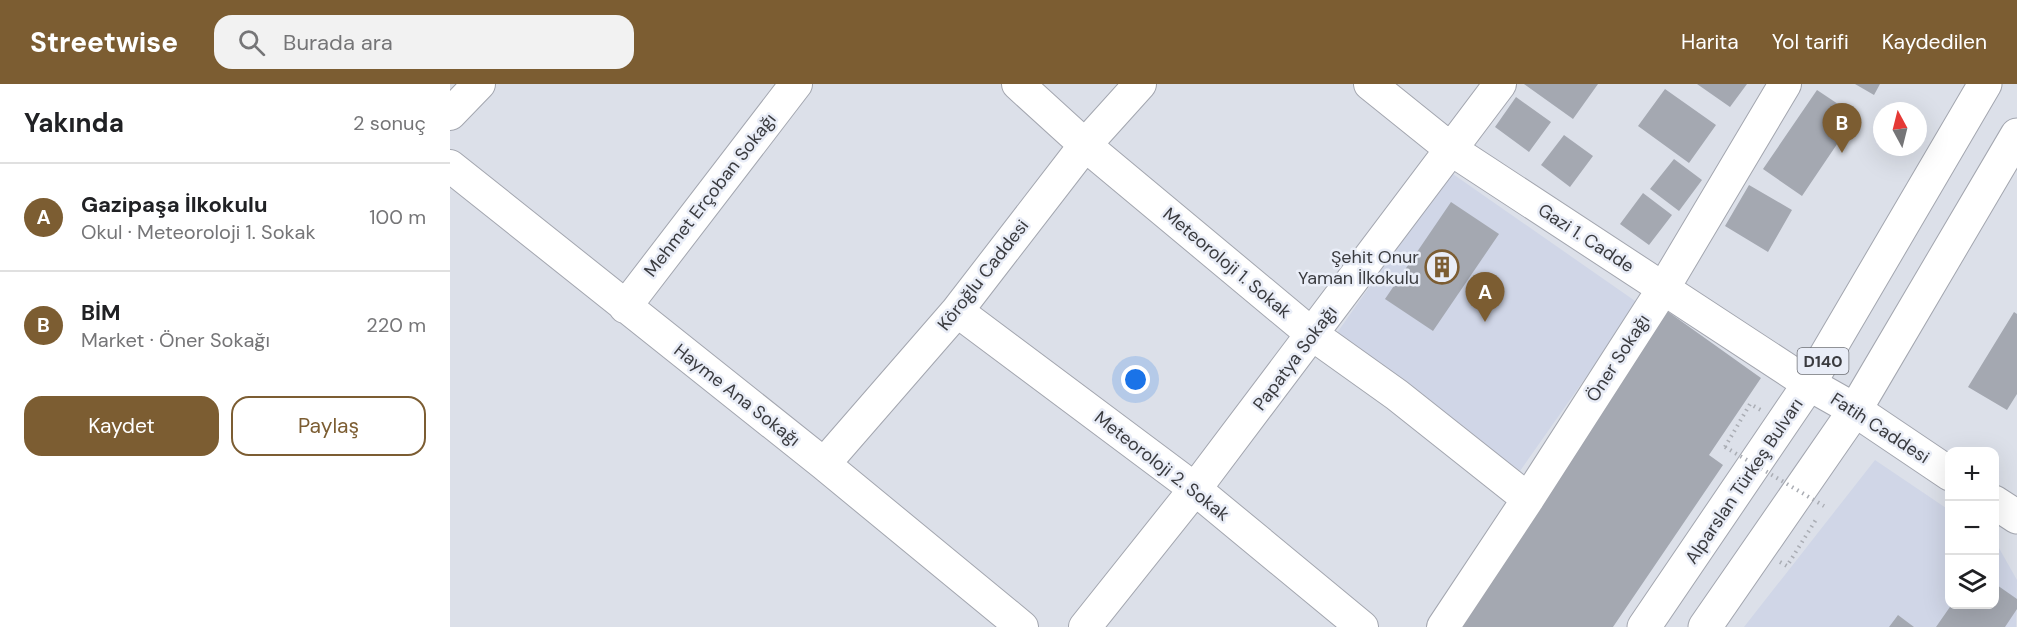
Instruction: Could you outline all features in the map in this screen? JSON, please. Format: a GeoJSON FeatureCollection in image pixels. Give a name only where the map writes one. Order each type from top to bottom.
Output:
{"type":"FeatureCollection","features":[{"type":"Feature","properties":{"kind":"main road","name":"Alparslan Türkeş Bulvarı"},"geometry":{"type":"LineString","coordinates":[[1644,627],[1809,384],[1985,84]]}},
{"type":"Feature","properties":{"kind":"main road","name":"D140"},"geometry":{"type":"LineString","coordinates":[[1705,627],[1812,498],[1855,410],[2017,135]]}},
{"type":"Feature","properties":{"kind":"main road","name":"Fatih Caddesi"},"geometry":{"type":"LineString","coordinates":[[1809,384],[1855,410],[1945,471]]}},
{"type":"Feature","properties":{"kind":"main road"},"geometry":{"type":"LineString","coordinates":[[1999,505],[2017,517]]}},
{"type":"Feature","properties":{"kind":"street"},"geometry":{"type":"LineString","coordinates":[[450,114],[479,84]]}},
{"type":"Feature","properties":{"kind":"street","name":"Mehmet Erçoban Sokağı"},"geometry":{"type":"LineString","coordinates":[[625,307],[796,84]]}},
{"type":"Feature","properties":{"kind":"street","name":"Meteoroloji 1. Sokak"},"geometry":{"type":"LineString","coordinates":[[1018,84],[1085,145],[1313,335],[1397,395],[1528,499]]}},
{"type":"Feature","properties":{"kind":"street","name":"Köroğlu Caddesi"},"geometry":{"type":"LineString","coordinates":[[824,464],[957,311],[1085,145],[1140,84]]}},
{"type":"Feature","properties":{"kind":"street","name":"Gazi 1. Cadde"},"geometry":{"type":"LineString","coordinates":[[1370,84],[1452,150],[1809,384]]}},
{"type":"Feature","properties":{"kind":"street","name":"Papatya Sokağı"},"geometry":{"type":"LineString","coordinates":[[1085,627],[1313,335],[1500,84]]}},
{"type":"Feature","properties":{"kind":"street","name":"Öner Sokağı"},"geometry":{"type":"LineString","coordinates":[[1443,627],[1663,289],[1785,84]]}},
{"type":"Feature","properties":{"kind":"street","name":"Hayme Ana Sokağı"},"geometry":{"type":"LineString","coordinates":[[450,166],[824,464],[1022,627]]}},
{"type":"Feature","properties":{"kind":"street","name":"Meteoroloji 2. Sokak"},"geometry":{"type":"LineString","coordinates":[[957,311],[1195,489],[1362,627]]}},
{"type":"Feature","properties":{"kind":"path"},"geometry":{"type":"LineString","coordinates":[[1750,404],[1725,447],[1812,498]]}},
{"type":"Feature","properties":{"kind":"shaded area"},"geometry":{"type":"Polygon","coordinates":[[[1450,172],[1638,303],[1520,471],[1332,340],[1450,172]]]}},
{"type":"Feature","properties":{"kind":"shaded area"},"geometry":{"type":"Polygon","coordinates":[[[1875,460],[1945,507],[1945,609],[1999,609],[1999,548],[2017,580],[2016,627],[1744,627],[1875,460]]]}},
{"type":"Feature","properties":{"kind":"building"},"geometry":{"type":"Polygon","coordinates":[[[1524,84],[1598,84],[1573,119],[1524,84]]]}},
{"type":"Feature","properties":{"kind":"building"},"geometry":{"type":"Polygon","coordinates":[[[1697,84],[1747,84],[1730,107],[1697,84]]]}},
{"type":"Feature","properties":{"kind":"building"},"geometry":{"type":"Polygon","coordinates":[[[1855,84],[1880,84],[1874,95],[1855,84]]]}},
{"type":"Feature","properties":{"kind":"building"},"geometry":{"type":"Polygon","coordinates":[[[1665,89],[1716,125],[1689,163],[1638,126],[1665,89]]]}},
{"type":"Feature","properties":{"kind":"building"},"geometry":{"type":"Polygon","coordinates":[[[1817,90],[1856,116],[1802,196],[1763,169],[1817,90]]]}},
{"type":"Feature","properties":{"kind":"building"},"geometry":{"type":"Polygon","coordinates":[[[1516,97],[1551,122],[1529,152],[1495,127],[1516,97]]]}},
{"type":"Feature","properties":{"kind":"building"},"geometry":{"type":"Polygon","coordinates":[[[1564,135],[1593,156],[1570,187],[1541,165],[1564,135]]]}},
{"type":"Feature","properties":{"kind":"building"},"geometry":{"type":"Polygon","coordinates":[[[1674,159],[1702,180],[1679,211],[1650,189],[1674,159]]]}},
{"type":"Feature","properties":{"kind":"building"},"geometry":{"type":"Polygon","coordinates":[[[1749,185],[1792,210],[1768,252],[1725,226],[1749,185]]]}},
{"type":"Feature","properties":{"kind":"building"},"geometry":{"type":"Polygon","coordinates":[[[1643,193],[1672,215],[1649,245],[1620,224],[1643,193]]]}},
{"type":"Feature","properties":{"kind":"building","name":"Şehit Onur Yaman İlkokulu"},"geometry":{"type":"Polygon","coordinates":[[[1451,202],[1499,234],[1433,331],[1385,299],[1451,202]]]}},
{"type":"Feature","properties":{"kind":"building"},"geometry":{"type":"Polygon","coordinates":[[[1667,311],[1761,378],[1709,455],[1723,465],[1613,627],[1453,627],[1667,311]]]}},
{"type":"Feature","properties":{"kind":"building"},"geometry":{"type":"Polygon","coordinates":[[[2014,312],[2017,314],[2017,394],[2007,410],[1968,387],[2014,312]]]}},
{"type":"Feature","properties":{"kind":"building"},"geometry":{"type":"Polygon","coordinates":[[[1999,586],[2017,599],[2017,609],[2005,627],[1936,627],[1949,609],[1999,609],[1999,586]]]}},
{"type":"Feature","properties":{"kind":"building"},"geometry":{"type":"Polygon","coordinates":[[[1898,615],[1914,627],[1889,627],[1898,615]]]}},
{"type":"Feature","properties":{"kind":"place","name":"BİM"},"geometry":{"type":"Point","coordinates":[1842,153]}},
{"type":"Feature","properties":{"kind":"place","name":"Şehit Onur Yaman İlkokulu"},"geometry":{"type":"Point","coordinates":[1442,267]}},
{"type":"Feature","properties":{"kind":"place","name":"Gazipaşa İlkokulu"},"geometry":{"type":"Point","coordinates":[1485,322]}}]}
